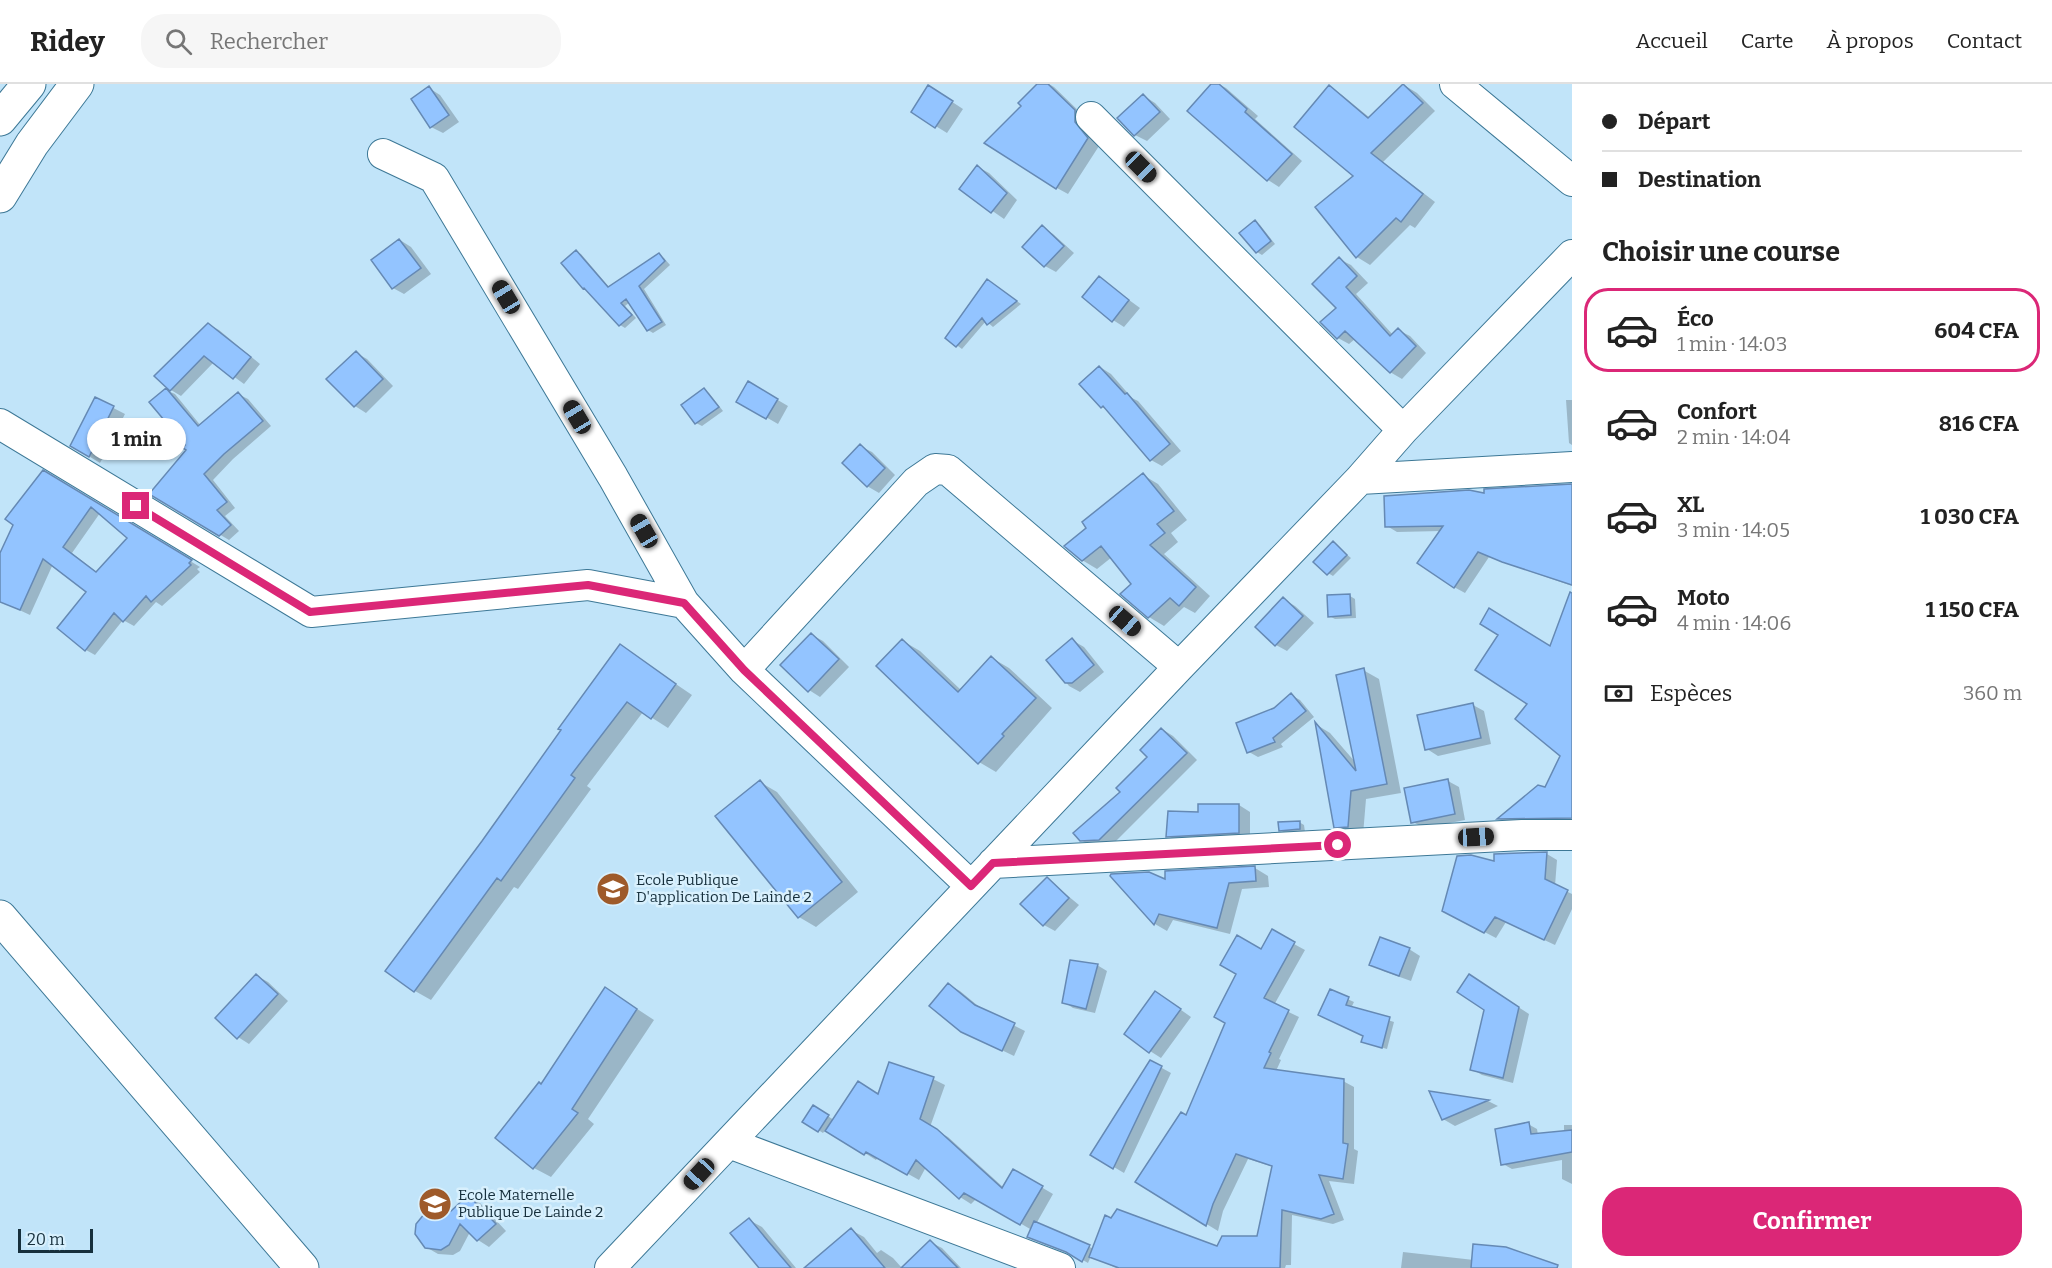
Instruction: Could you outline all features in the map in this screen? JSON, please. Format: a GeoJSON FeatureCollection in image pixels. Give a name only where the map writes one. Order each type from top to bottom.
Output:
{"type":"FeatureCollection","features":[{"type":"Feature","properties":{"kind":"street"},"geometry":{"type":"LineString","coordinates":[[0,119],[29,84]]}},
{"type":"Feature","properties":{"kind":"street"},"geometry":{"type":"LineString","coordinates":[[0,196],[32,144],[76,84]]}},
{"type":"Feature","properties":{"kind":"street"},"geometry":{"type":"LineString","coordinates":[[1455,84],[1572,181]]}},
{"type":"Feature","properties":{"kind":"street"},"geometry":{"type":"LineString","coordinates":[[1091,117],[1403,430]]}},
{"type":"Feature","properties":{"kind":"street"},"geometry":{"type":"LineString","coordinates":[[383,154],[434,178],[613,477],[684,603],[744,670],[971,886]]}},
{"type":"Feature","properties":{"kind":"street"},"geometry":{"type":"LineString","coordinates":[[610,1268],[1360,479],[1403,430],[1572,255]]}},
{"type":"Feature","properties":{"kind":"street"},"geometry":{"type":"LineString","coordinates":[[0,424],[310,612],[588,585],[684,603]]}},
{"type":"Feature","properties":{"kind":"street"},"geometry":{"type":"LineString","coordinates":[[1360,479],[1572,467]]}},
{"type":"Feature","properties":{"kind":"street"},"geometry":{"type":"LineString","coordinates":[[744,670],[916,482],[935,469],[948,470],[1179,667]]}},
{"type":"Feature","properties":{"kind":"street"},"geometry":{"type":"LineString","coordinates":[[993,863],[1522,835],[1572,835]]}},
{"type":"Feature","properties":{"kind":"street"},"geometry":{"type":"LineString","coordinates":[[0,917],[302,1268]]}},
{"type":"Feature","properties":{"kind":"street"},"geometry":{"type":"LineString","coordinates":[[729,1143],[1060,1268]]}},
{"type":"Feature","properties":{"kind":"building"},"geometry":{"type":"Polygon","coordinates":[[[1037,84],[1048,84],[1075,110],[1075,122],[1088,138],[1056,189],[984,143],[1021,106],[1018,103],[1037,84]]]}},
{"type":"Feature","properties":{"kind":"building"},"geometry":{"type":"Polygon","coordinates":[[[1211,84],[1219,84],[1247,109],[1245,112],[1292,154],[1267,181],[1187,111],[1211,84]]]}},
{"type":"Feature","properties":{"kind":"building"},"geometry":{"type":"Polygon","coordinates":[[[1403,84],[1423,103],[1371,153],[1423,194],[1401,222],[1396,218],[1356,258],[1315,207],[1353,176],[1294,127],[1329,85],[1368,118],[1403,84]]]}},
{"type":"Feature","properties":{"kind":"building"},"geometry":{"type":"Polygon","coordinates":[[[928,85],[953,101],[935,128],[911,112],[928,85]]]}},
{"type":"Feature","properties":{"kind":"building"},"geometry":{"type":"Polygon","coordinates":[[[429,86],[449,115],[430,128],[411,99],[429,86]]]}},
{"type":"Feature","properties":{"kind":"building"},"geometry":{"type":"Polygon","coordinates":[[[1143,94],[1160,112],[1134,136],[1117,118],[1143,94]]]}},
{"type":"Feature","properties":{"kind":"building"},"geometry":{"type":"Polygon","coordinates":[[[977,165],[1007,193],[991,213],[959,189],[977,165]]]}},
{"type":"Feature","properties":{"kind":"building"},"geometry":{"type":"Polygon","coordinates":[[[1255,220],[1271,241],[1256,253],[1239,233],[1255,220]]]}},
{"type":"Feature","properties":{"kind":"building"},"geometry":{"type":"Polygon","coordinates":[[[1042,225],[1064,246],[1044,267],[1022,247],[1042,225]]]}},
{"type":"Feature","properties":{"kind":"building"},"geometry":{"type":"Polygon","coordinates":[[[399,239],[421,268],[392,289],[371,260],[399,239]]]}},
{"type":"Feature","properties":{"kind":"building"},"geometry":{"type":"Polygon","coordinates":[[[576,250],[608,287],[659,253],[665,261],[639,286],[662,322],[647,331],[626,299],[621,303],[632,315],[619,326],[561,263],[576,250]]]}},
{"type":"Feature","properties":{"kind":"building"},"geometry":{"type":"Polygon","coordinates":[[[1339,257],[1357,276],[1346,287],[1390,336],[1398,328],[1416,346],[1390,373],[1345,331],[1337,339],[1320,322],[1336,308],[1312,284],[1339,257]]]}},
{"type":"Feature","properties":{"kind":"building"},"geometry":{"type":"Polygon","coordinates":[[[1099,276],[1129,300],[1112,322],[1082,297],[1099,276]]]}},
{"type":"Feature","properties":{"kind":"building"},"geometry":{"type":"Polygon","coordinates":[[[987,279],[1017,301],[987,325],[982,318],[956,347],[945,338],[987,279]]]}},
{"type":"Feature","properties":{"kind":"building"},"geometry":{"type":"Polygon","coordinates":[[[208,323],[251,357],[233,379],[204,356],[170,391],[154,376],[208,323]]]}},
{"type":"Feature","properties":{"kind":"building"},"geometry":{"type":"Polygon","coordinates":[[[356,351],[383,379],[354,407],[326,379],[356,351]]]}},
{"type":"Feature","properties":{"kind":"building"},"geometry":{"type":"Polygon","coordinates":[[[1099,366],[1125,394],[1127,393],[1170,444],[1150,461],[1103,406],[1101,408],[1079,384],[1099,366]]]}},
{"type":"Feature","properties":{"kind":"building"},"geometry":{"type":"Polygon","coordinates":[[[748,381],[778,399],[766,419],[736,402],[748,381]]]}},
{"type":"Feature","properties":{"kind":"building"},"geometry":{"type":"Polygon","coordinates":[[[166,388],[198,426],[238,392],[263,421],[204,474],[227,502],[217,510],[231,525],[219,536],[149,494],[186,450],[183,448],[185,445],[149,402],[166,388]]]}},
{"type":"Feature","properties":{"kind":"building"},"geometry":{"type":"Polygon","coordinates":[[[704,388],[719,407],[695,424],[681,405],[704,388]]]}},
{"type":"Feature","properties":{"kind":"building"},"geometry":{"type":"Polygon","coordinates":[[[95,397],[114,406],[89,457],[70,446],[95,397]]]}},
{"type":"Feature","properties":{"kind":"building"},"geometry":{"type":"Polygon","coordinates":[[[860,444],[885,468],[867,487],[842,463],[860,444]]]}},
{"type":"Feature","properties":{"kind":"building"},"geometry":{"type":"Polygon","coordinates":[[[43,470],[192,560],[189,563],[191,565],[151,602],[146,596],[123,622],[114,613],[85,651],[57,628],[86,592],[43,559],[20,610],[0,602],[0,553],[13,525],[5,519],[43,470]],[[91,507],[63,547],[96,572],[127,538],[91,507]]]}},
{"type":"Feature","properties":{"kind":"building"},"geometry":{"type":"Polygon","coordinates":[[[1143,473],[1174,511],[1157,524],[1165,533],[1150,545],[1196,587],[1179,606],[1170,598],[1148,618],[1120,594],[1131,584],[1101,546],[1082,561],[1064,546],[1086,528],[1082,522],[1143,473]]]}},
{"type":"Feature","properties":{"kind":"building"},"geometry":{"type":"Polygon","coordinates":[[[1572,484],[1572,585],[1478,552],[1454,588],[1417,563],[1443,526],[1385,527],[1384,496],[1469,490],[1484,493],[1484,489],[1572,484]]]}},
{"type":"Feature","properties":{"kind":"building"},"geometry":{"type":"Polygon","coordinates":[[[1333,541],[1347,555],[1327,575],[1313,562],[1333,541]]]}},
{"type":"Feature","properties":{"kind":"building"},"geometry":{"type":"Polygon","coordinates":[[[1570,592],[1572,593],[1572,818],[1497,819],[1538,785],[1545,787],[1560,756],[1515,719],[1527,704],[1475,670],[1498,635],[1480,624],[1489,608],[1550,646],[1570,592]]]}},
{"type":"Feature","properties":{"kind":"building"},"geometry":{"type":"Polygon","coordinates":[[[1350,594],[1351,615],[1328,617],[1327,595],[1350,594]]]}},
{"type":"Feature","properties":{"kind":"building"},"geometry":{"type":"Polygon","coordinates":[[[1283,597],[1303,616],[1275,646],[1255,627],[1283,597]]]}},
{"type":"Feature","properties":{"kind":"building"},"geometry":{"type":"Polygon","coordinates":[[[811,633],[839,659],[808,692],[780,665],[811,633]]]}},
{"type":"Feature","properties":{"kind":"building"},"geometry":{"type":"Polygon","coordinates":[[[1072,638],[1094,665],[1072,683],[1065,683],[1046,660],[1072,638]]]}},
{"type":"Feature","properties":{"kind":"building"},"geometry":{"type":"Polygon","coordinates":[[[902,639],[958,692],[991,656],[1036,698],[978,764],[876,666],[902,639]]]}},
{"type":"Feature","properties":{"kind":"building"},"geometry":{"type":"Polygon","coordinates":[[[620,644],[676,684],[651,719],[627,702],[571,775],[575,778],[501,881],[497,878],[414,992],[385,971],[482,841],[561,730],[558,729],[620,644]]]}},
{"type":"Feature","properties":{"kind":"building"},"geometry":{"type":"Polygon","coordinates":[[[1364,668],[1387,784],[1351,791],[1348,827],[1334,828],[1315,722],[1356,771],[1336,675],[1364,668]]]}},
{"type":"Feature","properties":{"kind":"building"},"geometry":{"type":"Polygon","coordinates":[[[1291,693],[1306,711],[1273,738],[1275,742],[1247,753],[1236,723],[1274,708],[1291,693]]]}},
{"type":"Feature","properties":{"kind":"building"},"geometry":{"type":"Polygon","coordinates":[[[1473,703],[1481,738],[1425,750],[1417,715],[1473,703]]]}},
{"type":"Feature","properties":{"kind":"building"},"geometry":{"type":"Polygon","coordinates":[[[1161,728],[1187,753],[1099,840],[1080,841],[1073,833],[1120,792],[1116,788],[1147,757],[1140,750],[1161,728]]]}},
{"type":"Feature","properties":{"kind":"building"},"geometry":{"type":"Polygon","coordinates":[[[1448,779],[1455,814],[1411,823],[1404,788],[1448,779]]]}},
{"type":"Feature","properties":{"kind":"building"},"geometry":{"type":"Polygon","coordinates":[[[760,780],[842,882],[798,918],[715,816],[760,780]]]}},
{"type":"Feature","properties":{"kind":"building"},"geometry":{"type":"Polygon","coordinates":[[[1198,804],[1239,804],[1239,833],[1166,837],[1168,811],[1198,812],[1198,804]]]}},
{"type":"Feature","properties":{"kind":"building"},"geometry":{"type":"Polygon","coordinates":[[[1300,821],[1300,829],[1279,831],[1278,822],[1300,821]]]}},
{"type":"Feature","properties":{"kind":"building"},"geometry":{"type":"Polygon","coordinates":[[[1547,852],[1545,879],[1568,890],[1544,940],[1495,917],[1484,933],[1442,911],[1457,856],[1471,855],[1494,861],[1494,854],[1547,852]]]}},
{"type":"Feature","properties":{"kind":"building"},"geometry":{"type":"Polygon","coordinates":[[[1255,866],[1256,881],[1229,883],[1217,928],[1159,914],[1154,925],[1110,876],[1111,874],[1149,872],[1165,879],[1165,871],[1255,866]]]}},
{"type":"Feature","properties":{"kind":"building"},"geometry":{"type":"Polygon","coordinates":[[[1047,877],[1069,898],[1043,926],[1020,904],[1047,877]]]}},
{"type":"Feature","properties":{"kind":"building"},"geometry":{"type":"Polygon","coordinates":[[[1272,929],[1295,942],[1264,998],[1289,1010],[1264,1068],[1344,1079],[1343,1143],[1348,1144],[1343,1179],[1319,1175],[1334,1214],[1321,1219],[1282,1210],[1280,1268],[1119,1268],[1089,1257],[1105,1215],[1111,1218],[1117,1209],[1217,1246],[1222,1236],[1257,1236],[1272,1166],[1236,1154],[1213,1204],[1206,1226],[1135,1182],[1181,1112],[1186,1115],[1225,1023],[1214,1017],[1236,974],[1220,965],[1237,935],[1261,949],[1272,929]]]}},
{"type":"Feature","properties":{"kind":"building"},"geometry":{"type":"Polygon","coordinates":[[[1380,937],[1410,948],[1399,976],[1369,965],[1380,937]]]}},
{"type":"Feature","properties":{"kind":"building"},"geometry":{"type":"Polygon","coordinates":[[[1070,960],[1098,964],[1086,1009],[1062,1003],[1070,960]]]}},
{"type":"Feature","properties":{"kind":"building"},"geometry":{"type":"Polygon","coordinates":[[[256,974],[278,994],[237,1039],[215,1018],[256,974]]]}},
{"type":"Feature","properties":{"kind":"building"},"geometry":{"type":"Polygon","coordinates":[[[1469,974],[1519,1007],[1503,1078],[1470,1070],[1484,1010],[1457,992],[1469,974]]]}},
{"type":"Feature","properties":{"kind":"building"},"geometry":{"type":"Polygon","coordinates":[[[948,983],[975,1005],[1015,1023],[1002,1051],[961,1032],[929,1006],[948,983]]]}},
{"type":"Feature","properties":{"kind":"building"},"geometry":{"type":"Polygon","coordinates":[[[605,987],[637,1009],[572,1109],[578,1113],[533,1169],[495,1138],[539,1082],[541,1084],[605,987]]]}},
{"type":"Feature","properties":{"kind":"building"},"geometry":{"type":"Polygon","coordinates":[[[1330,989],[1349,997],[1346,1005],[1390,1017],[1382,1048],[1361,1042],[1363,1036],[1318,1015],[1330,989]]]}},
{"type":"Feature","properties":{"kind":"building"},"geometry":{"type":"Polygon","coordinates":[[[1155,991],[1181,1009],[1149,1053],[1124,1034],[1155,991]]]}},
{"type":"Feature","properties":{"kind":"building"},"geometry":{"type":"Polygon","coordinates":[[[1150,1060],[1162,1066],[1113,1169],[1090,1155],[1150,1060]]]}},
{"type":"Feature","properties":{"kind":"building"},"geometry":{"type":"Polygon","coordinates":[[[889,1062],[934,1077],[920,1119],[937,1129],[1002,1188],[1013,1169],[1043,1186],[1020,1225],[964,1193],[959,1199],[916,1160],[907,1175],[866,1152],[864,1155],[825,1131],[858,1081],[878,1094],[889,1062]]]}},
{"type":"Feature","properties":{"kind":"building"},"geometry":{"type":"Polygon","coordinates":[[[1429,1091],[1489,1100],[1442,1120],[1429,1091]]]}},
{"type":"Feature","properties":{"kind":"building"},"geometry":{"type":"Polygon","coordinates":[[[813,1105],[829,1115],[818,1132],[802,1122],[813,1105]]]}},
{"type":"Feature","properties":{"kind":"building"},"geometry":{"type":"Polygon","coordinates":[[[1529,1122],[1531,1134],[1572,1130],[1572,1152],[1501,1165],[1495,1129],[1529,1122]]]}},
{"type":"Feature","properties":{"kind":"building"},"geometry":{"type":"Polygon","coordinates":[[[468,1195],[496,1224],[477,1241],[460,1224],[449,1245],[441,1250],[425,1248],[415,1234],[416,1224],[425,1213],[451,1211],[468,1195]]]}},
{"type":"Feature","properties":{"kind":"building"},"geometry":{"type":"Polygon","coordinates":[[[749,1218],[791,1268],[759,1268],[730,1233],[749,1218]]]}},
{"type":"Feature","properties":{"kind":"building"},"geometry":{"type":"Polygon","coordinates":[[[1034,1221],[1090,1245],[1082,1262],[1066,1252],[1027,1237],[1034,1221]]]}},
{"type":"Feature","properties":{"kind":"building"},"geometry":{"type":"Polygon","coordinates":[[[851,1228],[885,1268],[804,1268],[851,1228]]]}},
{"type":"Feature","properties":{"kind":"building"},"geometry":{"type":"Polygon","coordinates":[[[930,1240],[958,1268],[901,1268],[930,1240]]]}},
{"type":"Feature","properties":{"kind":"building"},"geometry":{"type":"Polygon","coordinates":[[[1473,1244],[1506,1247],[1558,1265],[1557,1268],[1471,1268],[1473,1244]]]}},
{"type":"Feature","properties":{"kind":"place","name":"Ecole Publique D'application De Lainde 2"},"geometry":{"type":"Point","coordinates":[613,889]}},
{"type":"Feature","properties":{"kind":"place","name":"Ecole Maternelle Publique De Lainde 2"},"geometry":{"type":"Point","coordinates":[435,1204]}},
{"type":"Feature","properties":{"kind":"route"},"geometry":{"type":"LineString","coordinates":[[136,506],[310,612],[588,585],[684,603],[744,670],[971,886],[993,863],[1338,845]]}}]}
